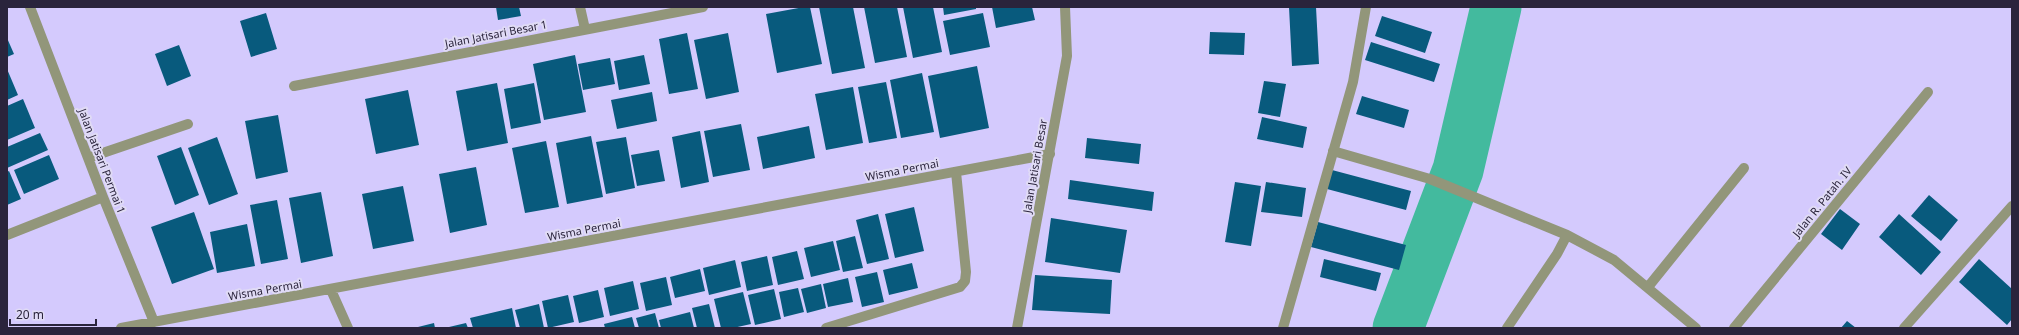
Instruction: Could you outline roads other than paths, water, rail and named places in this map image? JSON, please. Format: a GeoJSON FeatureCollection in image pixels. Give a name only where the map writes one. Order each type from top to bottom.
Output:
{"type":"FeatureCollection","features":[{"type":"Feature","properties":{"kind":"street","name":"Jalan Jatisari Permai 1"},"geometry":{"type":"LineString","coordinates":[[30,7],[103,197],[154,322]]}},
{"type":"Feature","properties":{"kind":"street"},"geometry":{"type":"LineString","coordinates":[[580,7],[585,29]]}},
{"type":"Feature","properties":{"kind":"street","name":"Jalan Jatisari Besar 1"},"geometry":{"type":"LineString","coordinates":[[294,86],[703,7]]}},
{"type":"Feature","properties":{"kind":"street","name":"Jalan Jatisari Besar"},"geometry":{"type":"LineString","coordinates":[[1017,328],[1068,56],[1065,7]]}},
{"type":"Feature","properties":{"kind":"street"},"geometry":{"type":"LineString","coordinates":[[1283,328],[1353,82],[1366,7]]}},
{"type":"Feature","properties":{"kind":"street","name":"Jalan R. Patah. IV"},"geometry":{"type":"LineString","coordinates":[[1734,328],[1928,92]]}},
{"type":"Feature","properties":{"kind":"street"},"geometry":{"type":"LineString","coordinates":[[88,158],[188,124]]}},
{"type":"Feature","properties":{"kind":"street"},"geometry":{"type":"LineString","coordinates":[[1333,151],[1430,179],[1567,235],[1614,260],[1696,328]]}},
{"type":"Feature","properties":{"kind":"street","name":"Wisma Permai"},"geometry":{"type":"LineString","coordinates":[[122,328],[1050,154]]}},
{"type":"Feature","properties":{"kind":"street"},"geometry":{"type":"LineString","coordinates":[[1648,287],[1744,168]]}},
{"type":"Feature","properties":{"kind":"street"},"geometry":{"type":"LineString","coordinates":[[826,328],[960,287],[965,281],[966,272],[956,172]]}},
{"type":"Feature","properties":{"kind":"street"},"geometry":{"type":"LineString","coordinates":[[7,235],[103,197]]}},
{"type":"Feature","properties":{"kind":"street"},"geometry":{"type":"LineString","coordinates":[[1904,328],[2012,206]]}},
{"type":"Feature","properties":{"kind":"street"},"geometry":{"type":"LineString","coordinates":[[1507,328],[1557,254],[1567,235]]}},
{"type":"Feature","properties":{"kind":"street"},"geometry":{"type":"LineString","coordinates":[[331,290],[348,328]]}},
{"type":"Feature","properties":{"kind":"waterway"},"geometry":{"type":"LineString","coordinates":[[1398,328],[1458,170],[1496,7]]}}]}
